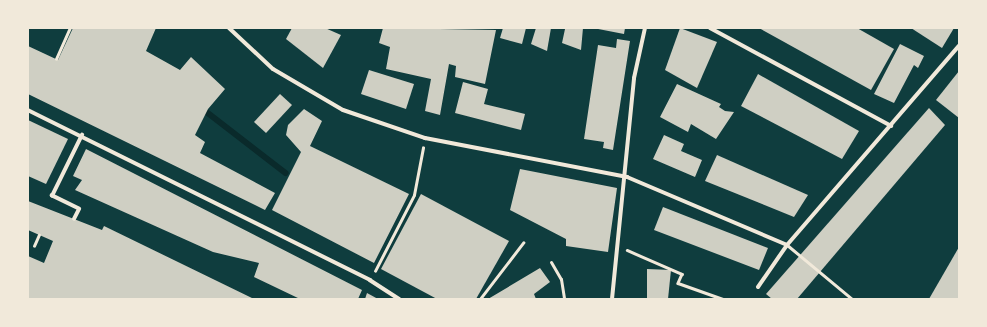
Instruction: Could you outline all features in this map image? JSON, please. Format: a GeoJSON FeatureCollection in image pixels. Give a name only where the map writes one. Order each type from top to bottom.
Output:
{"type":"FeatureCollection","features":[{"type":"Feature","properties":{"kind":"street"},"geometry":{"type":"LineString","coordinates":[[229,28],[244,45],[304,90],[343,110],[424,138],[627,177],[787,246]]}},
{"type":"Feature","properties":{"kind":"street"},"geometry":{"type":"LineString","coordinates":[[612,299],[627,177],[634,78],[645,28]]}},
{"type":"Feature","properties":{"kind":"street"},"geometry":{"type":"LineString","coordinates":[[710,28],[891,126]]}},
{"type":"Feature","properties":{"kind":"street"},"geometry":{"type":"LineString","coordinates":[[758,287],[787,246],[959,46]]}},
{"type":"Feature","properties":{"kind":"street"},"geometry":{"type":"LineString","coordinates":[[28,110],[82,135],[370,280],[399,299]]}},
{"type":"Feature","properties":{"kind":"street"},"geometry":{"type":"LineString","coordinates":[[74,219],[78,208],[52,196],[82,135]]}},
{"type":"Feature","properties":{"kind":"lane"},"geometry":{"type":"LineString","coordinates":[[787,246],[852,299]]}},
{"type":"Feature","properties":{"kind":"lane"},"geometry":{"type":"LineString","coordinates":[[550,262],[561,279],[564,299]]}},
{"type":"Feature","properties":{"kind":"path"},"geometry":{"type":"LineString","coordinates":[[56,59],[70,28]]}},
{"type":"Feature","properties":{"kind":"path"},"geometry":{"type":"LineString","coordinates":[[370,280],[414,195],[424,138]]}},
{"type":"Feature","properties":{"kind":"path"},"geometry":{"type":"LineString","coordinates":[[34,246],[39,235]]}},
{"type":"Feature","properties":{"kind":"path"},"geometry":{"type":"LineString","coordinates":[[480,299],[523,243]]}},
{"type":"Feature","properties":{"kind":"path"},"geometry":{"type":"LineString","coordinates":[[619,246],[682,274],[678,283],[723,299]]}},
{"type":"Feature","properties":{"kind":"building"},"geometry":{"type":"Polygon","coordinates":[[[73,28],[156,28],[146,51],[180,70],[191,57],[225,89],[208,109],[195,135],[205,142],[200,153],[275,193],[265,210],[28,94],[28,46],[58,60],[73,28]]]}},
{"type":"Feature","properties":{"kind":"building"},"geometry":{"type":"Polygon","coordinates":[[[292,28],[325,28],[341,35],[323,68],[286,39],[292,28]]]}},
{"type":"Feature","properties":{"kind":"building"},"geometry":{"type":"Polygon","coordinates":[[[383,28],[496,30],[485,84],[455,77],[456,66],[449,64],[440,115],[425,111],[431,79],[386,69],[390,47],[379,43],[383,28]]]}},
{"type":"Feature","properties":{"kind":"building"},"geometry":{"type":"Polygon","coordinates":[[[503,28],[526,28],[522,44],[500,38],[503,28]]]}},
{"type":"Feature","properties":{"kind":"building"},"geometry":{"type":"Polygon","coordinates":[[[536,28],[551,28],[547,51],[531,44],[536,28]]]}},
{"type":"Feature","properties":{"kind":"building"},"geometry":{"type":"Polygon","coordinates":[[[562,28],[583,28],[581,50],[562,43],[565,29],[562,28]]]}},
{"type":"Feature","properties":{"kind":"building"},"geometry":{"type":"Polygon","coordinates":[[[593,28],[625,28],[624,34],[593,28]]]}},
{"type":"Feature","properties":{"kind":"building"},"geometry":{"type":"Polygon","coordinates":[[[680,28],[717,42],[697,88],[665,70],[680,28]]]}},
{"type":"Feature","properties":{"kind":"building"},"geometry":{"type":"Polygon","coordinates":[[[759,28],[857,28],[894,49],[871,90],[759,28]]]}},
{"type":"Feature","properties":{"kind":"building"},"geometry":{"type":"Polygon","coordinates":[[[911,28],[954,28],[942,48],[911,28]]]}},
{"type":"Feature","properties":{"kind":"building"},"geometry":{"type":"Polygon","coordinates":[[[617,39],[630,41],[613,150],[603,148],[604,142],[584,139],[598,45],[616,48],[617,39]]]}},
{"type":"Feature","properties":{"kind":"building"},"geometry":{"type":"Polygon","coordinates":[[[900,44],[924,56],[918,68],[914,65],[894,103],[874,94],[900,44]]]}},
{"type":"Feature","properties":{"kind":"building"},"geometry":{"type":"Polygon","coordinates":[[[369,70],[414,84],[406,109],[361,94],[369,70]]]}},
{"type":"Feature","properties":{"kind":"building"},"geometry":{"type":"Polygon","coordinates":[[[959,71],[959,118],[936,100],[959,71]]]}},
{"type":"Feature","properties":{"kind":"building"},"geometry":{"type":"Polygon","coordinates":[[[758,74],[859,131],[842,159],[741,106],[758,74]]]}},
{"type":"Feature","properties":{"kind":"building"},"geometry":{"type":"Polygon","coordinates":[[[463,82],[488,89],[484,104],[525,114],[521,130],[455,113],[463,82]]]}},
{"type":"Feature","properties":{"kind":"building"},"geometry":{"type":"Polygon","coordinates":[[[677,84],[721,104],[719,107],[725,111],[734,112],[716,139],[691,124],[688,132],[660,117],[677,84]]]}},
{"type":"Feature","properties":{"kind":"building"},"geometry":{"type":"Polygon","coordinates":[[[280,94],[292,105],[266,133],[254,122],[280,94]]]}},
{"type":"Feature","properties":{"kind":"building"},"geometry":{"type":"Polygon","coordinates":[[[929,108],[945,125],[797,299],[772,299],[766,294],[929,108]]]}},
{"type":"Feature","properties":{"kind":"building"},"geometry":{"type":"Polygon","coordinates":[[[304,109],[322,121],[310,146],[409,194],[374,263],[272,210],[301,152],[286,135],[288,125],[304,109]]]}},
{"type":"Feature","properties":{"kind":"building"},"geometry":{"type":"Polygon","coordinates":[[[28,120],[68,139],[46,184],[28,176],[28,120]]]}},
{"type":"Feature","properties":{"kind":"building"},"geometry":{"type":"Polygon","coordinates":[[[664,135],[684,144],[681,151],[702,160],[695,177],[653,159],[664,135]]]}},
{"type":"Feature","properties":{"kind":"building"},"geometry":{"type":"Polygon","coordinates":[[[86,149],[362,290],[358,299],[300,299],[254,277],[259,263],[213,252],[75,190],[82,180],[73,176],[86,149]]]}},
{"type":"Feature","properties":{"kind":"building"},"geometry":{"type":"Polygon","coordinates":[[[717,155],[808,195],[794,217],[705,181],[717,155]]]}},
{"type":"Feature","properties":{"kind":"building"},"geometry":{"type":"Polygon","coordinates":[[[520,169],[617,188],[608,252],[566,246],[566,239],[510,210],[520,169]]]}},
{"type":"Feature","properties":{"kind":"building"},"geometry":{"type":"Polygon","coordinates":[[[421,194],[509,241],[476,299],[437,299],[381,269],[421,194]]]}},
{"type":"Feature","properties":{"kind":"building"},"geometry":{"type":"Polygon","coordinates":[[[28,201],[102,230],[104,226],[254,299],[28,299],[28,256],[44,263],[53,241],[28,230],[28,201]]]}},
{"type":"Feature","properties":{"kind":"building"},"geometry":{"type":"Polygon","coordinates":[[[663,207],[768,248],[759,270],[654,230],[663,207]]]}},
{"type":"Feature","properties":{"kind":"building"},"geometry":{"type":"Polygon","coordinates":[[[959,247],[959,299],[929,299],[959,247]]]}},
{"type":"Feature","properties":{"kind":"building"},"geometry":{"type":"Polygon","coordinates":[[[540,268],[550,282],[534,294],[536,299],[488,299],[540,268]]]}},
{"type":"Feature","properties":{"kind":"building"},"geometry":{"type":"Polygon","coordinates":[[[647,269],[671,270],[668,299],[647,299],[647,269]]]}},
{"type":"Feature","properties":{"kind":"building"},"geometry":{"type":"Polygon","coordinates":[[[367,293],[378,299],[365,299],[367,293]]]}},
{"type":"Feature","properties":{"kind":"waterway"},"geometry":{"type":"LineString","coordinates":[[208,113],[286,173]]}}]}
